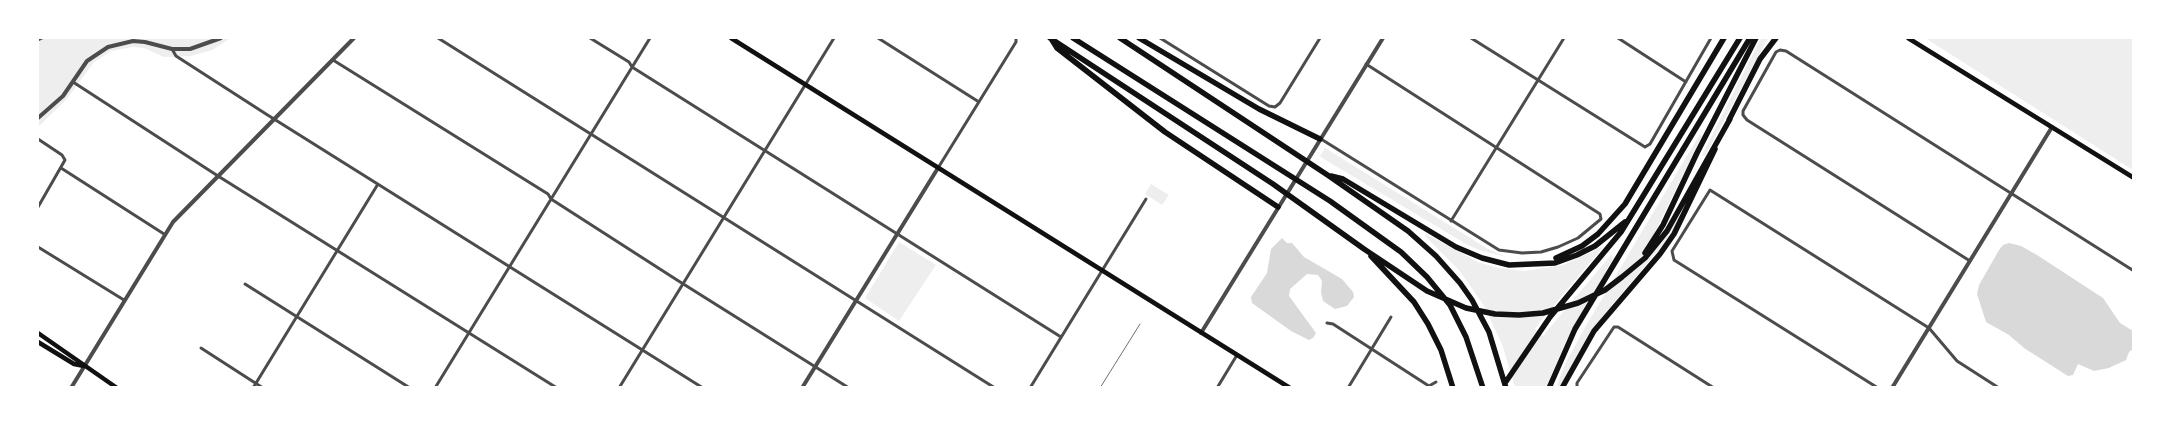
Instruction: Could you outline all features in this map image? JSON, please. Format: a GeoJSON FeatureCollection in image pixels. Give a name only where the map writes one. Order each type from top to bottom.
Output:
{"type":"FeatureCollection","features":[{"type":"Feature","properties":{"kind":"highway"},"geometry":{"type":"LineString","coordinates":[[1050,38],[1273,184],[1364,249],[1428,291],[1466,308],[1519,315],[1543,313],[1578,303],[1605,290],[1651,251],[1667,231],[1730,118]]}},
{"type":"Feature","properties":{"kind":"highway"},"geometry":{"type":"LineString","coordinates":[[1050,38],[1057,48],[1165,132],[1278,207]]}},
{"type":"Feature","properties":{"kind":"highway"},"geometry":{"type":"LineString","coordinates":[[1073,38],[1309,187],[1401,252],[1427,277],[1450,305],[1466,337],[1483,388]]}},
{"type":"Feature","properties":{"kind":"highway"},"geometry":{"type":"LineString","coordinates":[[1120,38],[1329,176],[1408,232],[1436,256],[1460,283],[1488,332],[1504,388]]}},
{"type":"Feature","properties":{"kind":"highway"},"geometry":{"type":"LineString","coordinates":[[1139,38],[1260,109],[1320,139]]}},
{"type":"Feature","properties":{"kind":"highway"},"geometry":{"type":"LineString","coordinates":[[1535,265],[1561,257],[1582,246],[1612,221],[1672,128],[1724,38]]}},
{"type":"Feature","properties":{"kind":"highway"},"geometry":{"type":"LineString","coordinates":[[1504,388],[1538,334],[1607,251],[1740,38]]}},
{"type":"Feature","properties":{"kind":"highway"},"geometry":{"type":"LineString","coordinates":[[1549,388],[1575,329],[1750,38]]}},
{"type":"Feature","properties":{"kind":"highway"},"geometry":{"type":"LineString","coordinates":[[1636,264],[1663,225],[1756,38]]}},
{"type":"Feature","properties":{"kind":"highway"},"geometry":{"type":"LineString","coordinates":[[1562,388],[1594,331],[1674,234],[1760,59],[1776,38]]}},
{"type":"Feature","properties":{"kind":"highway"},"geometry":{"type":"LineString","coordinates":[[1329,176],[1343,179],[1413,223],[1474,255],[1509,265],[1555,263],[1577,255],[1608,236],[1629,218]]}},
{"type":"Feature","properties":{"kind":"highway"},"geometry":{"type":"LineString","coordinates":[[1364,249],[1414,302],[1441,350],[1453,388]]}},
{"type":"Feature","properties":{"kind":"main road"},"geometry":{"type":"LineString","coordinates":[[731,38],[1290,388]]}},
{"type":"Feature","properties":{"kind":"main road"},"geometry":{"type":"LineString","coordinates":[[1908,38],[2134,178]]}},
{"type":"Feature","properties":{"kind":"main road"},"geometry":{"type":"LineString","coordinates":[[38,333],[118,388]]}},
{"type":"Feature","properties":{"kind":"main road"},"geometry":{"type":"LineString","coordinates":[[38,342],[74,364],[84,366]]}},
{"type":"Feature","properties":{"kind":"street"},"geometry":{"type":"LineString","coordinates":[[38,40],[42,38]]}},
{"type":"Feature","properties":{"kind":"street"},"geometry":{"type":"LineString","coordinates":[[38,118],[63,96],[79,71],[97,53],[120,43],[145,42],[172,50],[190,49],[221,38]]}},
{"type":"Feature","properties":{"kind":"street"},"geometry":{"type":"LineString","coordinates":[[71,388],[164,234],[177,216],[354,38]]}},
{"type":"Feature","properties":{"kind":"street"},"geometry":{"type":"LineString","coordinates":[[438,38],[725,216],[995,388]]}},
{"type":"Feature","properties":{"kind":"street"},"geometry":{"type":"LineString","coordinates":[[590,38],[629,62],[632,67],[1061,337]]}},
{"type":"Feature","properties":{"kind":"street"},"geometry":{"type":"LineString","coordinates":[[435,388],[650,38]]}},
{"type":"Feature","properties":{"kind":"street"},"geometry":{"type":"LineString","coordinates":[[619,388],[834,38]]}},
{"type":"Feature","properties":{"kind":"street"},"geometry":{"type":"LineString","coordinates":[[878,38],[978,102]]}},
{"type":"Feature","properties":{"kind":"street"},"geometry":{"type":"LineString","coordinates":[[802,388],[1016,42],[1016,38]]}},
{"type":"Feature","properties":{"kind":"street"},"geometry":{"type":"LineString","coordinates":[[1160,38],[1269,106],[1275,106],[1280,103],[1320,38]]}},
{"type":"Feature","properties":{"kind":"street"},"geometry":{"type":"LineString","coordinates":[[1201,333],[1383,38]]}},
{"type":"Feature","properties":{"kind":"street"},"geometry":{"type":"LineString","coordinates":[[1471,38],[1644,147],[1650,144],[1711,38]]}},
{"type":"Feature","properties":{"kind":"street"},"geometry":{"type":"LineString","coordinates":[[1452,221],[1564,38]]}},
{"type":"Feature","properties":{"kind":"street"},"geometry":{"type":"LineString","coordinates":[[1618,38],[1686,82]]}},
{"type":"Feature","properties":{"kind":"street"},"geometry":{"type":"LineString","coordinates":[[172,50],[176,56],[274,119],[703,388]]}},
{"type":"Feature","properties":{"kind":"street"},"geometry":{"type":"LineString","coordinates":[[1970,261],[1743,115],[1768,65],[1780,50],[2134,272]]}},
{"type":"Feature","properties":{"kind":"street"},"geometry":{"type":"LineString","coordinates":[[333,60],[548,194],[551,199],[849,388]]}},
{"type":"Feature","properties":{"kind":"street"},"geometry":{"type":"LineString","coordinates":[[1320,139],[1486,243],[1512,253],[1541,252],[1578,238],[1601,219],[1600,214],[1366,64]]}},
{"type":"Feature","properties":{"kind":"street"},"geometry":{"type":"LineString","coordinates":[[73,82],[218,176],[557,388]]}},
{"type":"Feature","properties":{"kind":"street"},"geometry":{"type":"LineString","coordinates":[[1892,388],[2052,127]]}},
{"type":"Feature","properties":{"kind":"street"},"geometry":{"type":"LineString","coordinates":[[38,140],[63,156],[65,162],[38,207]]}},
{"type":"Feature","properties":{"kind":"street"},"geometry":{"type":"LineString","coordinates":[[61,168],[164,234]]}},
{"type":"Feature","properties":{"kind":"street"},"geometry":{"type":"LineString","coordinates":[[253,388],[378,184]]}},
{"type":"Feature","properties":{"kind":"street"},"geometry":{"type":"LineString","coordinates":[[1878,388],[1674,260],[1672,254],[1710,190],[1929,328],[1957,361],[1999,388]]}},
{"type":"Feature","properties":{"kind":"street"},"geometry":{"type":"LineString","coordinates":[[1030,388],[1146,199]]}},
{"type":"Feature","properties":{"kind":"street"},"geometry":{"type":"LineString","coordinates":[[38,246],[124,300]]}},
{"type":"Feature","properties":{"kind":"street"},"geometry":{"type":"LineString","coordinates":[[245,284],[410,388]]}},
{"type":"Feature","properties":{"kind":"street"},"geometry":{"type":"LineString","coordinates":[[1348,388],[1391,317]]}},
{"type":"Feature","properties":{"kind":"street"},"geometry":{"type":"LineString","coordinates":[[1327,323],[1333,324],[1431,386],[1436,382]]}},
{"type":"Feature","properties":{"kind":"street"},"geometry":{"type":"LineString","coordinates":[[1577,388],[1577,383],[1610,330],[1618,327],[1714,388]]}},
{"type":"Feature","properties":{"kind":"street"},"geometry":{"type":"LineString","coordinates":[[201,348],[263,388]]}},
{"type":"Feature","properties":{"kind":"street"},"geometry":{"type":"LineString","coordinates":[[1217,388],[1237,355]]}},
{"type":"Feature","properties":{"kind":"shaded area"},"geometry":{"type":"Polygon","coordinates":[[[38,38],[231,38],[212,50],[191,56],[164,57],[144,48],[133,47],[111,51],[94,62],[67,99],[38,127],[38,38]]]}},
{"type":"Feature","properties":{"kind":"shaded area"},"geometry":{"type":"Polygon","coordinates":[[[1761,38],[1768,38],[1705,156],[1702,155],[1761,38]]]}},
{"type":"Feature","properties":{"kind":"shaded area"},"geometry":{"type":"Polygon","coordinates":[[[1925,38],[2133,38],[2133,170],[1925,38]]]}},
{"type":"Feature","properties":{"kind":"shaded area"},"geometry":{"type":"Polygon","coordinates":[[[1700,134],[1702,136],[1655,232],[1665,239],[1682,211],[1671,235],[1602,317],[1580,350],[1560,387],[1556,388],[1565,364],[1584,329],[1700,134]]]}},
{"type":"Feature","properties":{"kind":"shaded area"},"geometry":{"type":"Polygon","coordinates":[[[1325,148],[1488,249],[1506,257],[1479,250],[1466,244],[1324,159],[1320,156],[1325,148]]]}},
{"type":"Feature","properties":{"kind":"shaded area"},"geometry":{"type":"Polygon","coordinates":[[[1151,184],[1169,195],[1162,205],[1145,194],[1151,184]]]}},
{"type":"Feature","properties":{"kind":"shaded area"},"geometry":{"type":"Polygon","coordinates":[[[1426,234],[1478,262],[1498,268],[1525,271],[1563,265],[1604,246],[1539,323],[1535,329],[1543,336],[1611,255],[1614,257],[1566,341],[1546,387],[1515,387],[1502,344],[1483,304],[1459,270],[1425,236],[1426,234]]]}},
{"type":"Feature","properties":{"kind":"shaded area"},"geometry":{"type":"Polygon","coordinates":[[[1282,238],[1287,243],[1292,243],[1304,257],[1342,279],[1353,292],[1354,297],[1347,306],[1335,309],[1323,301],[1321,292],[1322,281],[1318,275],[1307,274],[1290,289],[1289,296],[1316,333],[1309,340],[1291,331],[1252,303],[1251,297],[1267,273],[1271,249],[1282,238]]]}},
{"type":"Feature","properties":{"kind":"shaded area"},"geometry":{"type":"Polygon","coordinates":[[[899,242],[936,265],[899,321],[865,298],[899,242]]]}},
{"type":"Feature","properties":{"kind":"shaded area"},"geometry":{"type":"Polygon","coordinates":[[[2009,243],[2021,246],[2037,255],[2103,298],[2120,323],[2133,331],[2133,349],[2129,352],[2126,360],[2109,368],[2094,371],[2078,364],[2073,375],[2068,376],[2024,348],[2009,335],[1986,322],[1977,294],[1979,285],[1999,250],[2003,245],[2009,243]]]}},
{"type":"Feature","properties":{"kind":"railway"},"geometry":{"type":"LineString","coordinates":[[1100,388],[1140,324]]}}]}
